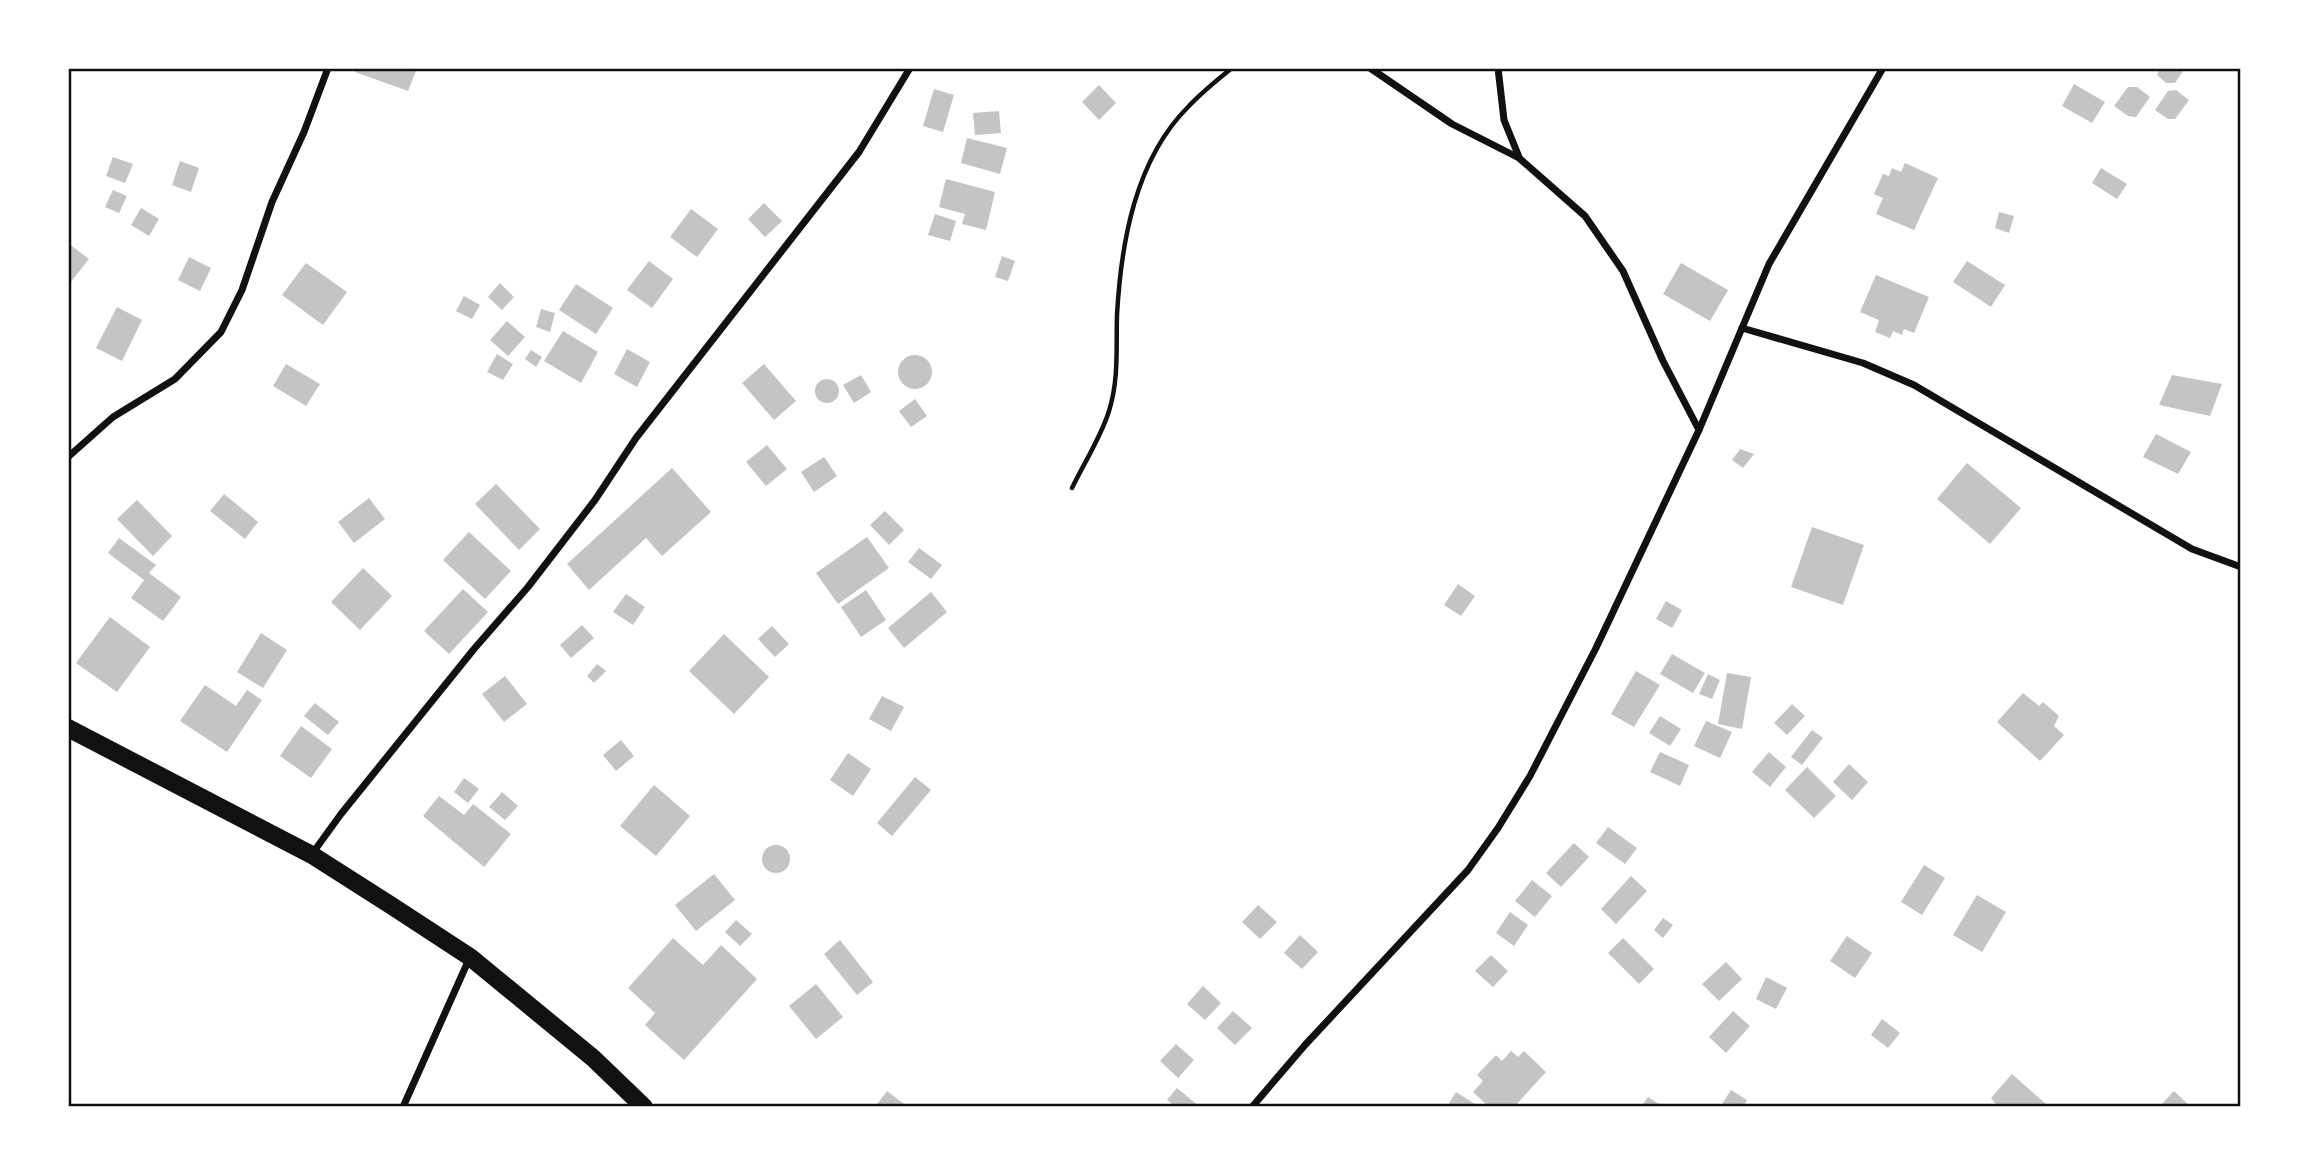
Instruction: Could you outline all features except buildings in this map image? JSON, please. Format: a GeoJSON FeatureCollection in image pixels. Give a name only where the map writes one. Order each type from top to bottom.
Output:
{"type":"FeatureCollection","features":[{"type":"Feature","properties":{"kind":"main road"},"geometry":{"type":"LineString","coordinates":[[68,728],[312,855],[470,957],[593,1058],[644,1107]]}},
{"type":"Feature","properties":{"kind":"street"},"geometry":{"type":"LineString","coordinates":[[68,457],[113,417],[175,379],[220,332],[242,289],[272,202],[304,132],[328,68]]}},
{"type":"Feature","properties":{"kind":"street"},"geometry":{"type":"LineString","coordinates":[[312,855],[341,814],[474,649],[528,587],[595,500],[636,438],[859,152],[910,68]]}},
{"type":"Feature","properties":{"kind":"street"},"geometry":{"type":"LineString","coordinates":[[1370,68],[1452,124],[1519,158],[1585,216],[1623,271],[1658,351],[1699,430]]}},
{"type":"Feature","properties":{"kind":"street"},"geometry":{"type":"LineString","coordinates":[[1498,68],[1504,120],[1519,158]]}},
{"type":"Feature","properties":{"kind":"street"},"geometry":{"type":"LineString","coordinates":[[1252,1107],[1305,1045],[1459,880],[1498,828],[1530,776],[1596,648],[1699,430],[1769,264],[1882,68]]}},
{"type":"Feature","properties":{"kind":"street"},"geometry":{"type":"LineString","coordinates":[[1742,328],[1863,363],[1914,385],[2192,549],[2241,567]]}},
{"type":"Feature","properties":{"kind":"street"},"geometry":{"type":"LineString","coordinates":[[403,1107],[470,957]]}},
{"type":"Feature","properties":{"kind":"path"},"geometry":{"type":"LineString","coordinates":[[1072,488],[1109,411],[1118,355],[1120,278],[1144,171],[1186,108],[1232,68]]}}]}
